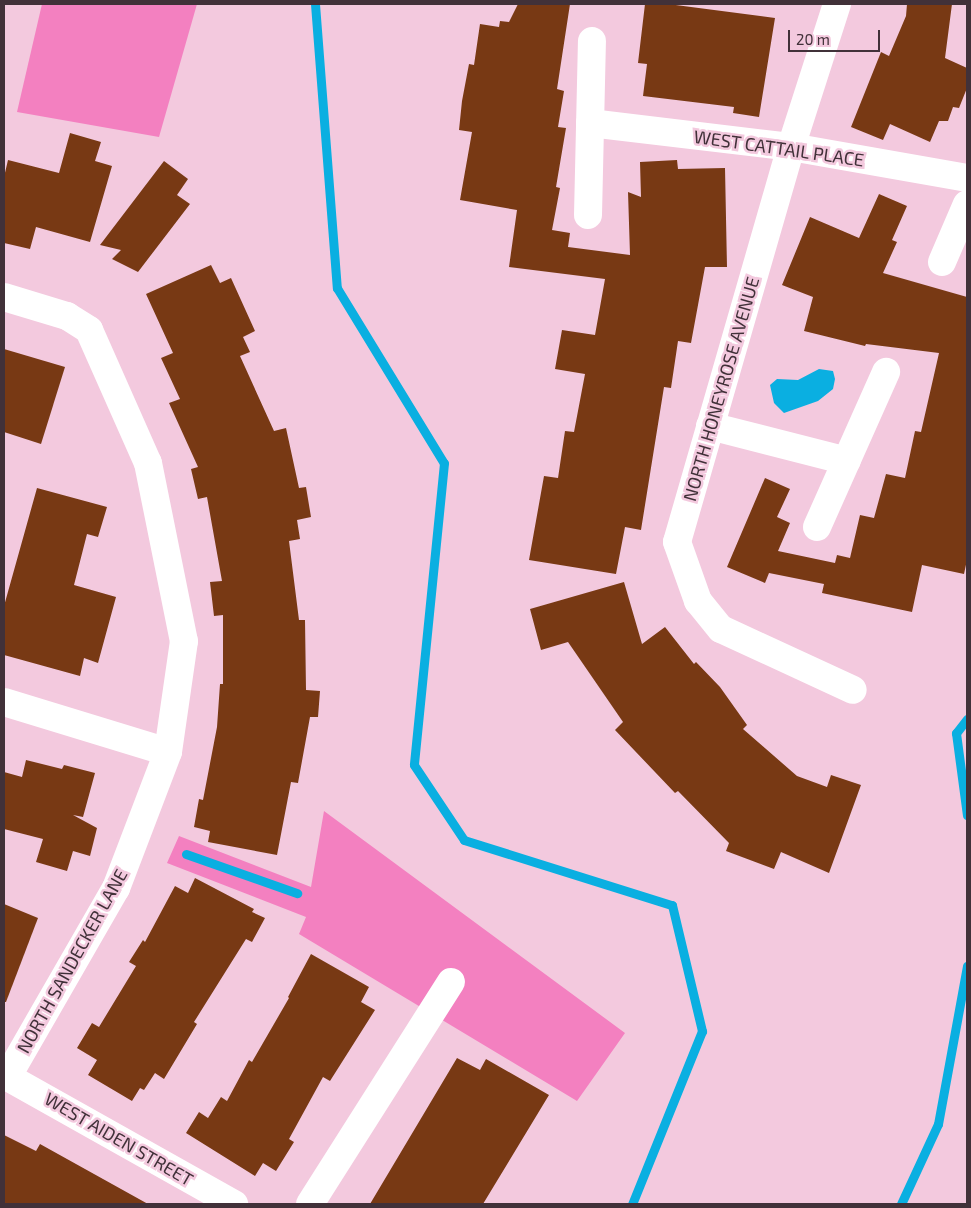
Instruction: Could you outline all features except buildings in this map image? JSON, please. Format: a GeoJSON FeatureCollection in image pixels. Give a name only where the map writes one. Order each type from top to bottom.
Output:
{"type":"FeatureCollection","features":[{"type":"Feature","properties":{"kind":"street","name":"NORTH HONEYROSE AVENUE"},"geometry":{"type":"LineString","coordinates":[[836,4],[791,146],[677,542],[698,601],[721,629],[852,690]]}},
{"type":"Feature","properties":{"kind":"street"},"geometry":{"type":"LineString","coordinates":[[588,215],[592,42]]}},
{"type":"Feature","properties":{"kind":"street","name":"WEST CATTAIL PLACE"},"geometry":{"type":"LineString","coordinates":[[590,123],[791,146],[967,178]]}},
{"type":"Feature","properties":{"kind":"street"},"geometry":{"type":"LineString","coordinates":[[942,262],[967,204]]}},
{"type":"Feature","properties":{"kind":"street","name":"NORTH SANDECKER LANE"},"geometry":{"type":"LineString","coordinates":[[4,297],[67,316],[92,326],[148,463],[184,641],[168,752],[116,888],[6,1076]]}},
{"type":"Feature","properties":{"kind":"street"},"geometry":{"type":"LineString","coordinates":[[817,527],[886,372]]}},
{"type":"Feature","properties":{"kind":"street"},"geometry":{"type":"LineString","coordinates":[[710,426],[847,461]]}},
{"type":"Feature","properties":{"kind":"street"},"geometry":{"type":"LineString","coordinates":[[4,702],[168,752]]}},
{"type":"Feature","properties":{"kind":"street"},"geometry":{"type":"LineString","coordinates":[[310,1204],[451,982]]}},
{"type":"Feature","properties":{"kind":"street","name":"WEST AIDEN STREET"},"geometry":{"type":"LineString","coordinates":[[6,1076],[234,1204]]}},
{"type":"Feature","properties":{"kind":"shaded area"},"geometry":{"type":"Polygon","coordinates":[[[42,4],[197,4],[159,137],[17,112],[42,4]]]}},
{"type":"Feature","properties":{"kind":"shaded area"},"geometry":{"type":"Polygon","coordinates":[[[324,811],[625,1033],[577,1101],[299,934],[306,917],[167,863],[179,836],[311,887],[324,811]]]}},
{"type":"Feature","properties":{"kind":"water"},"geometry":{"type":"Polygon","coordinates":[[[819,369],[833,371],[835,379],[833,389],[818,401],[784,413],[774,403],[770,385],[777,379],[798,380],[819,369]]]}},
{"type":"Feature","properties":{"kind":"waterway"},"geometry":{"type":"LineString","coordinates":[[315,4],[337,288],[444,463],[414,765],[464,840],[672,905],[702,1031],[632,1204]]}},
{"type":"Feature","properties":{"kind":"waterway"},"geometry":{"type":"LineString","coordinates":[[967,719],[956,733],[967,815]]}},
{"type":"Feature","properties":{"kind":"waterway"},"geometry":{"type":"LineString","coordinates":[[186,854],[297,893]]}},
{"type":"Feature","properties":{"kind":"waterway"},"geometry":{"type":"LineString","coordinates":[[901,1204],[938,1124],[967,966]]}}]}
